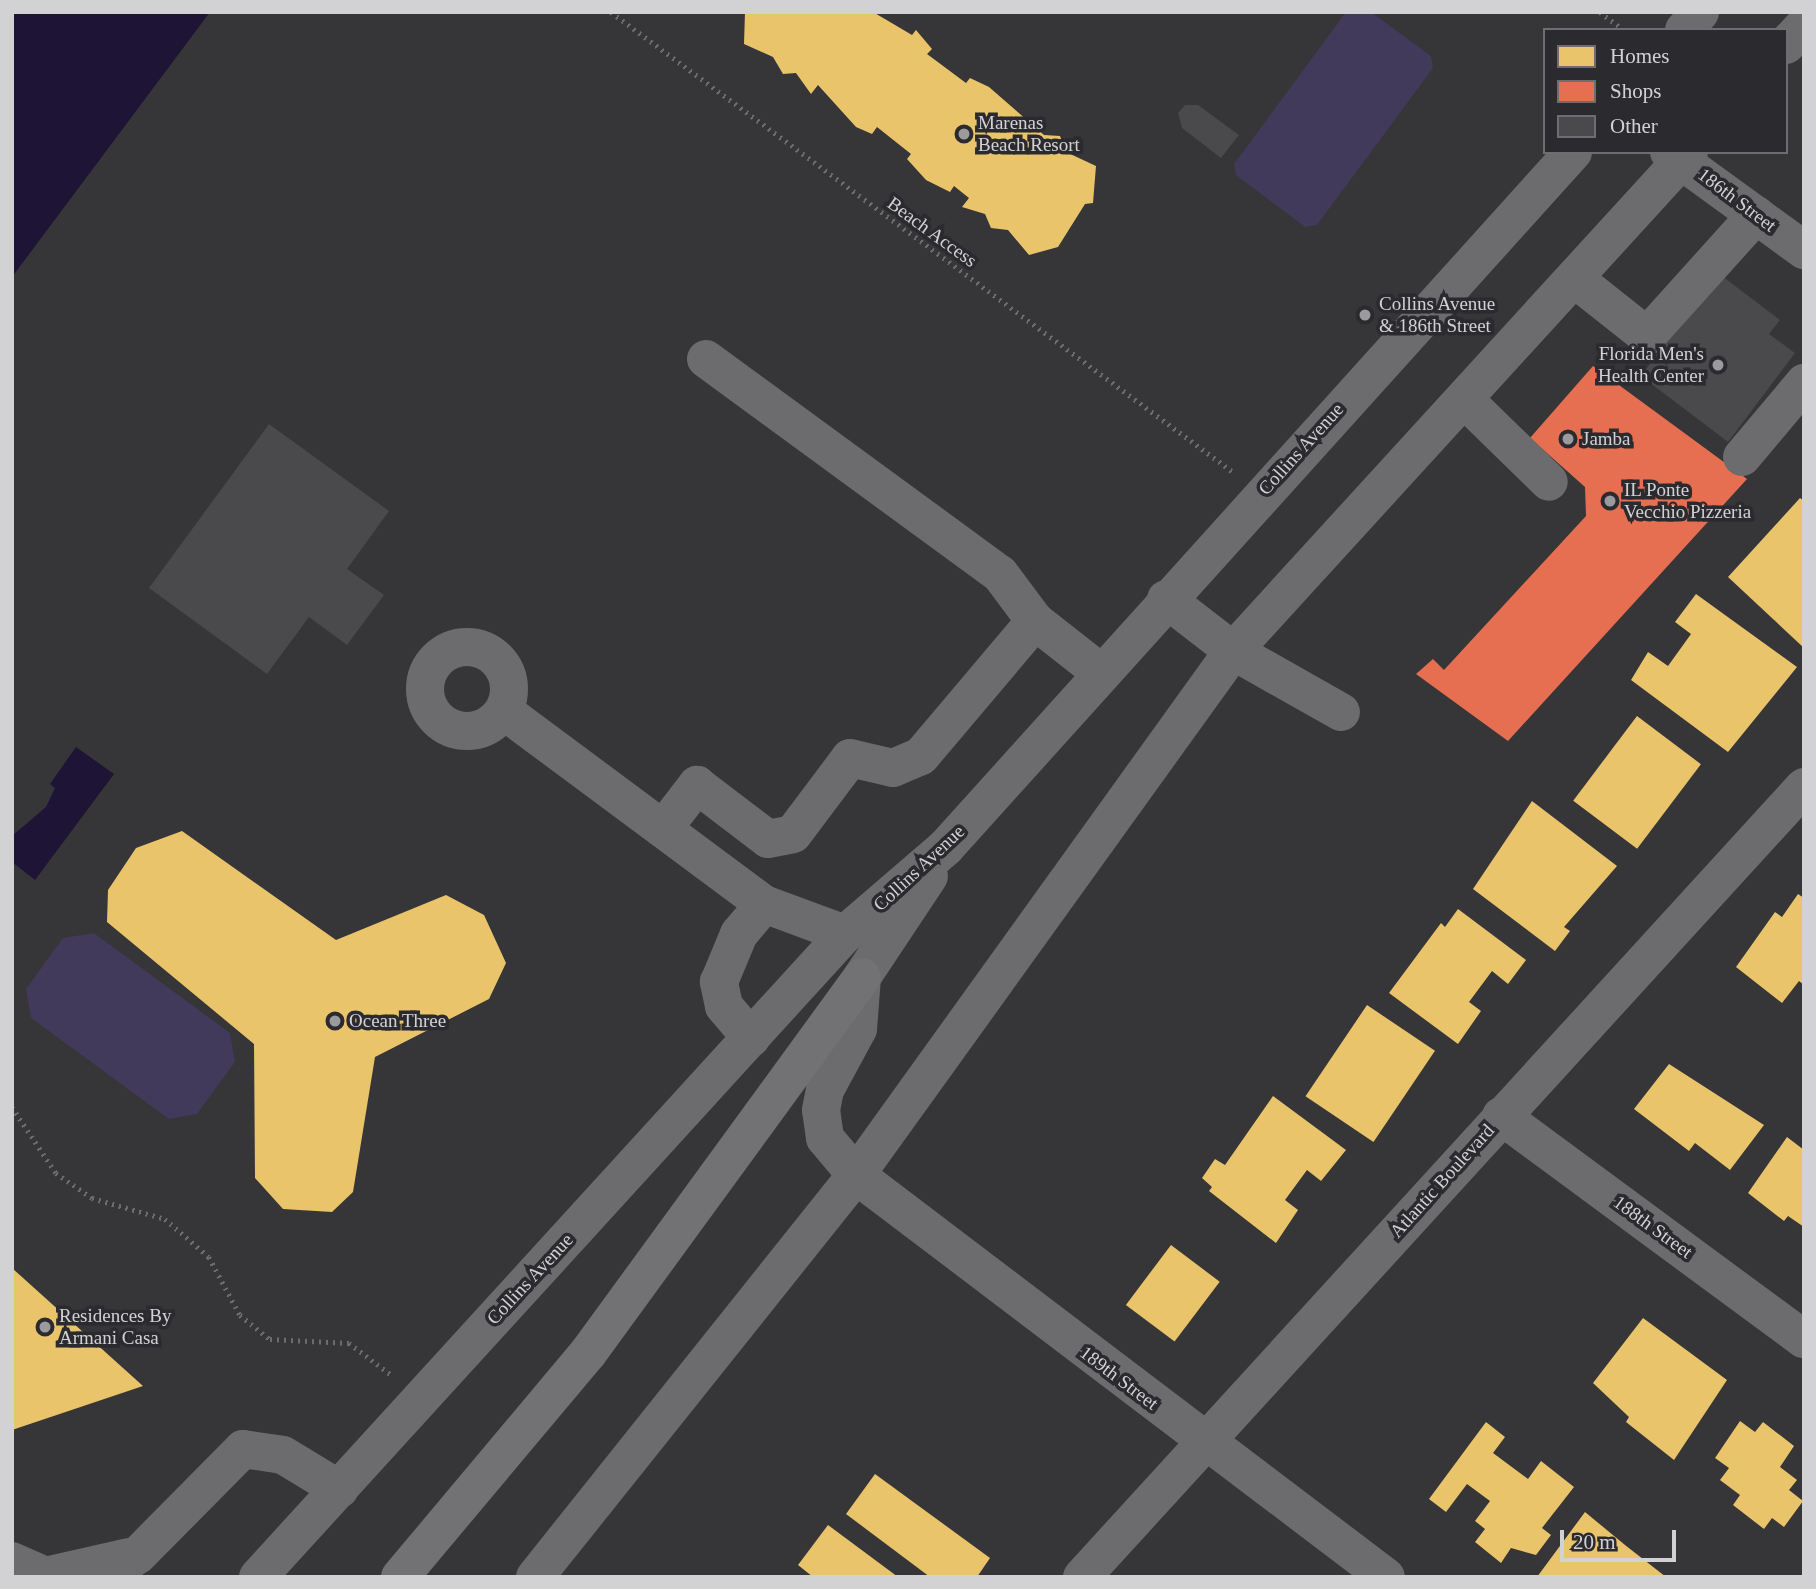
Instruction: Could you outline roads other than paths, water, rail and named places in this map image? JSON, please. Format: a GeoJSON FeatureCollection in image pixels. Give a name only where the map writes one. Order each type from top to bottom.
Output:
{"type":"FeatureCollection","features":[{"type":"Feature","properties":{"kind":"highway"},"geometry":{"type":"LineString","coordinates":[[400,1577],[588,1353],[862,976]]}},
{"type":"Feature","properties":{"kind":"main road"},"geometry":{"type":"LineString","coordinates":[[1686,28],[1700,12]]}},
{"type":"Feature","properties":{"kind":"main road"},"geometry":{"type":"LineString","coordinates":[[1788,43],[1804,26]]}},
{"type":"Feature","properties":{"kind":"main road","name":"Collins Avenue"},"geometry":{"type":"LineString","coordinates":[[258,1577],[845,934],[946,847],[1100,672],[1571,154]]}},
{"type":"Feature","properties":{"kind":"main road"},"geometry":{"type":"LineString","coordinates":[[535,1577],[856,1175],[1233,651],[1575,279],[1680,155]]}},
{"type":"Feature","properties":{"kind":"main road"},"geometry":{"type":"LineString","coordinates":[[1166,599],[1233,651]]}},
{"type":"Feature","properties":{"kind":"main road"},"geometry":{"type":"LineString","coordinates":[[856,1175],[833,1152],[821,1110],[833,1067],[858,1029],[862,976],[946,847]]}},
{"type":"Feature","properties":{"kind":"street","name":"186th Street"},"geometry":{"type":"LineString","coordinates":[[1680,155],[1804,250]]}},
{"type":"Feature","properties":{"kind":"street"},"geometry":{"type":"LineString","coordinates":[[1575,279],[1647,336],[1756,215]]}},
{"type":"Feature","properties":{"kind":"street"},"geometry":{"type":"LineString","coordinates":[[706,359],[1000,574],[1035,621],[1100,672]]}},
{"type":"Feature","properties":{"kind":"street"},"geometry":{"type":"LineString","coordinates":[[1742,457],[1804,383]]}},
{"type":"Feature","properties":{"kind":"street"},"geometry":{"type":"LineString","coordinates":[[1465,400],[1549,482]]}},
{"type":"Feature","properties":{"kind":"street"},"geometry":{"type":"LineString","coordinates":[[663,829],[697,785],[768,839],[793,834],[850,758],[893,768],[921,756],[1035,621]]}},
{"type":"Feature","properties":{"kind":"street"},"geometry":{"type":"LineString","coordinates":[[1233,651],[1341,712]]}},
{"type":"Feature","properties":{"kind":"street"},"geometry":{"type":"LineString","coordinates":[[504,711],[764,904],[845,934]]}},
{"type":"Feature","properties":{"kind":"street","name":"Atlantic Boulevard"},"geometry":{"type":"LineString","coordinates":[[1082,1577],[1501,1116],[1802,791]]}},
{"type":"Feature","properties":{"kind":"street"},"geometry":{"type":"LineString","coordinates":[[751,1038],[723,1006],[719,982],[739,934],[764,904]]}},
{"type":"Feature","properties":{"kind":"street","name":"188th Street"},"geometry":{"type":"LineString","coordinates":[[1501,1116],[1804,1339]]}},
{"type":"Feature","properties":{"kind":"street","name":"189th Street"},"geometry":{"type":"LineString","coordinates":[[856,1175],[1205,1444],[1386,1577]]}},
{"type":"Feature","properties":{"kind":"street"},"geometry":{"type":"LineString","coordinates":[[106,1577],[138,1555],[243,1449],[283,1455],[339,1489]]}},
{"type":"Feature","properties":{"kind":"street"},"geometry":{"type":"LineString","coordinates":[[12,1561],[45,1576],[138,1555]]}},
{"type":"Feature","properties":{"kind":"place","name":"Marenas Beach Resort"},"geometry":{"type":"Point","coordinates":[964,134]}},
{"type":"Feature","properties":{"kind":"place","name":"Collins Avenue & 186th Street"},"geometry":{"type":"Point","coordinates":[1365,315]}},
{"type":"Feature","properties":{"kind":"place","name":"Florida Men's Health Center"},"geometry":{"type":"Point","coordinates":[1718,365]}},
{"type":"Feature","properties":{"kind":"place","name":"Jamba"},"geometry":{"type":"Point","coordinates":[1568,439]}},
{"type":"Feature","properties":{"kind":"place","name":"IL Ponte Vecchio Pizzeria"},"geometry":{"type":"Point","coordinates":[1610,501]}},
{"type":"Feature","properties":{"kind":"place","name":"Ocean Three"},"geometry":{"type":"Point","coordinates":[335,1021]}},
{"type":"Feature","properties":{"kind":"place","name":"Residences By Armani Casa"},"geometry":{"type":"Point","coordinates":[45,1327]}}]}
